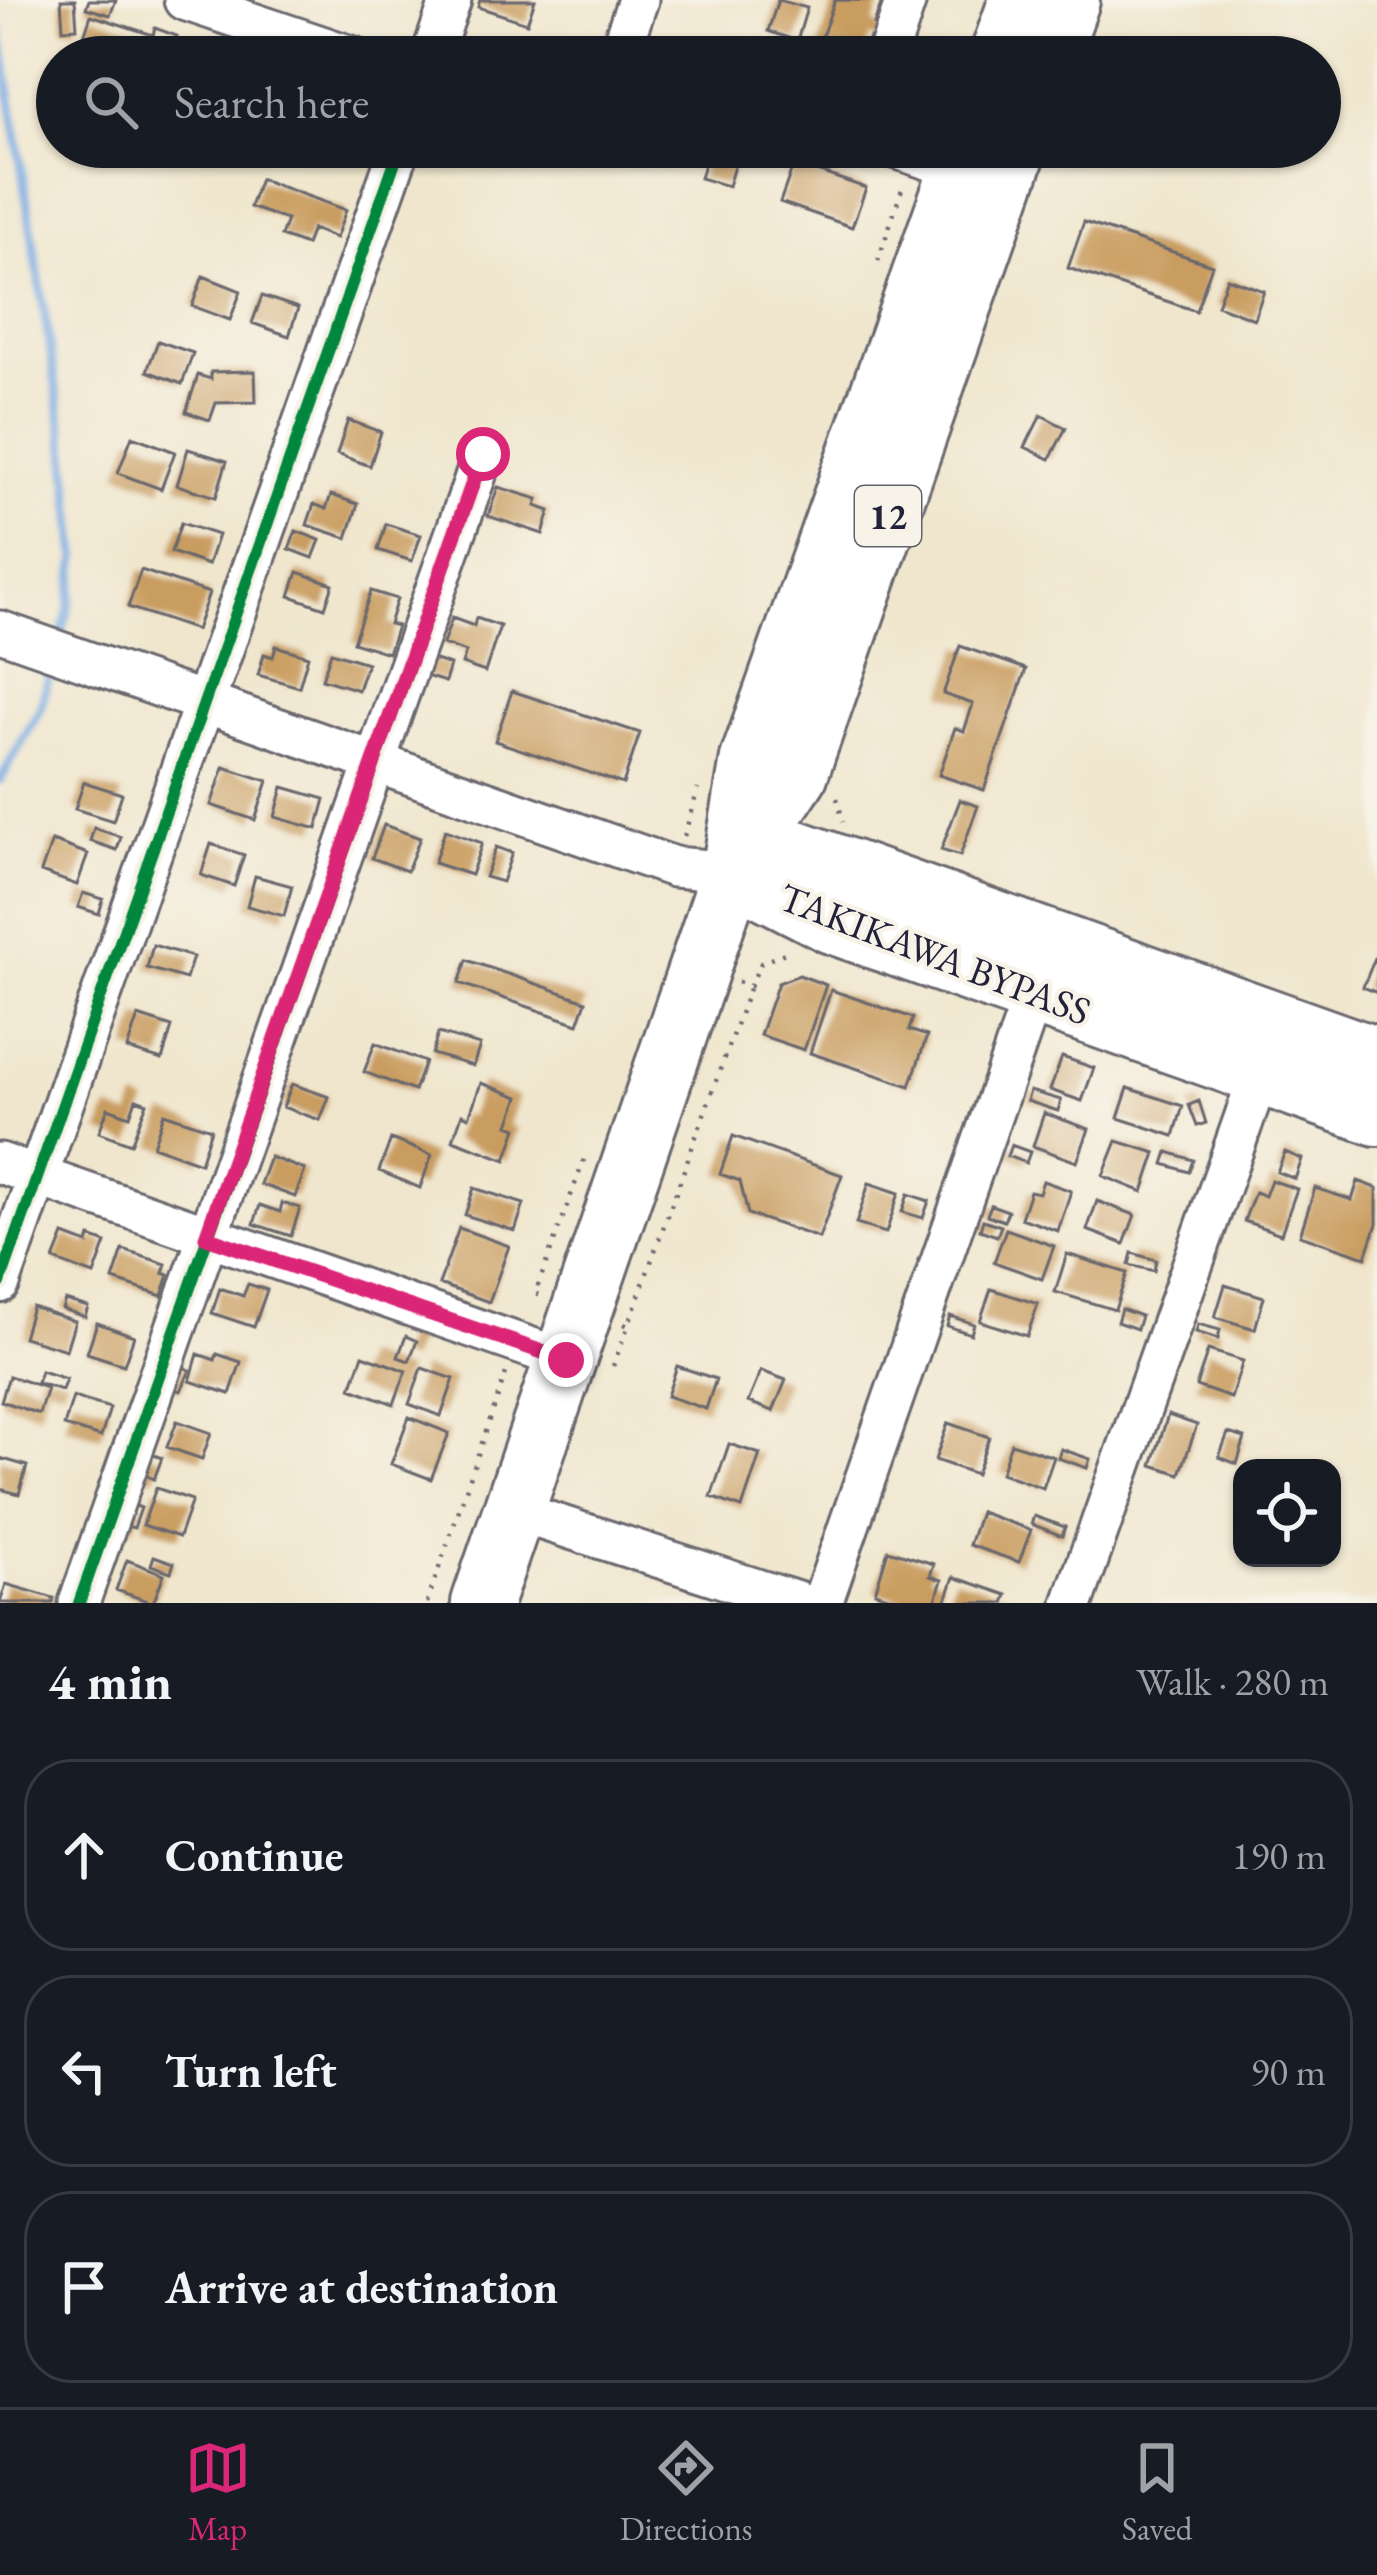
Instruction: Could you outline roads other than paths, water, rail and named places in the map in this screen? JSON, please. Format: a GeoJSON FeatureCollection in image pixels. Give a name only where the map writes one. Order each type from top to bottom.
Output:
{"type":"FeatureCollection","features":[{"type":"Feature","properties":{"kind":"highway"},"geometry":{"type":"LineString","coordinates":[[1007,36],[1020,0]]}},
{"type":"Feature","properties":{"kind":"highway"},"geometry":{"type":"LineString","coordinates":[[1056,36],[1069,0]]}},
{"type":"Feature","properties":{"kind":"highway","name":"12"},"geometry":{"type":"LineString","coordinates":[[732,872],[751,759],[960,168]]}},
{"type":"Feature","properties":{"kind":"highway","name":"12"},"geometry":{"type":"LineString","coordinates":[[482,1603],[515,1511],[541,1352],[732,872],[797,775],[1010,168]]}},
{"type":"Feature","properties":{"kind":"highway","name":"TAKIKAWA BYPASS"},"geometry":{"type":"LineString","coordinates":[[732,872],[832,923],[1042,969],[1269,1048],[1377,1114]]}},
{"type":"Feature","properties":{"kind":"highway","name":"TAKIKAWA BYPASS"},"geometry":{"type":"LineString","coordinates":[[1269,1048],[1377,1058]]}},
{"type":"Feature","properties":{"kind":"street"},"geometry":{"type":"LineString","coordinates":[[184,0],[291,36]]}},
{"type":"Feature","properties":{"kind":"street"},"geometry":{"type":"LineString","coordinates":[[439,36],[452,0]]}},
{"type":"Feature","properties":{"kind":"street"},"geometry":{"type":"LineString","coordinates":[[629,36],[638,0]]}},
{"type":"Feature","properties":{"kind":"street"},"geometry":{"type":"LineString","coordinates":[[894,36],[906,0]]}},
{"type":"Feature","properties":{"kind":"street"},"geometry":{"type":"LineString","coordinates":[[3,1267],[19,1170],[206,703],[393,168]]}},
{"type":"Feature","properties":{"kind":"street"},"geometry":{"type":"LineString","coordinates":[[79,1603],[483,454]]}},
{"type":"Feature","properties":{"kind":"street"},"geometry":{"type":"LineString","coordinates":[[0,631],[674,867],[732,872]]}},
{"type":"Feature","properties":{"kind":"street"},"geometry":{"type":"LineString","coordinates":[[822,1603],[1042,969]]}},
{"type":"Feature","properties":{"kind":"street"},"geometry":{"type":"LineString","coordinates":[[1073,1603],[1269,1048]]}},
{"type":"Feature","properties":{"kind":"street"},"geometry":{"type":"LineString","coordinates":[[19,1170],[541,1352]]}},
{"type":"Feature","properties":{"kind":"street"},"geometry":{"type":"LineString","coordinates":[[515,1511],[800,1603]]}},
{"type":"Feature","properties":{"kind":"waterway"},"geometry":{"type":"LineString","coordinates":[[0,29],[66,450],[77,557],[60,640]]}},
{"type":"Feature","properties":{"kind":"waterway"},"geometry":{"type":"LineString","coordinates":[[0,781],[40,709],[53,662]]}}]}
